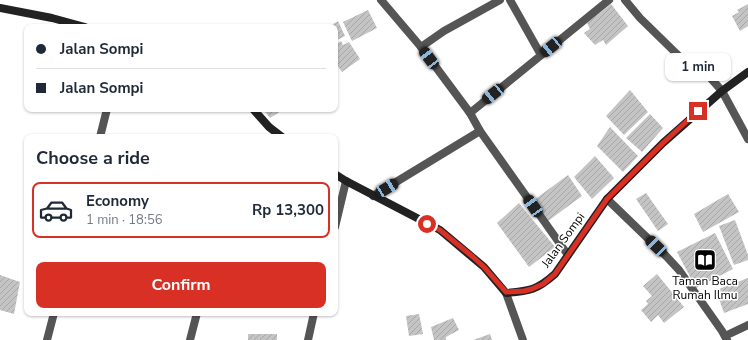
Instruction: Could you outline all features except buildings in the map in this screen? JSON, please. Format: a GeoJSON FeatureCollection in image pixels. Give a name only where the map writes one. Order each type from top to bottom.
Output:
{"type":"FeatureCollection","features":[{"type":"Feature","properties":{"kind":"street"},"geometry":{"type":"LineString","coordinates":[[380,0],[420,47],[470,113],[480,131],[568,255]]}},
{"type":"Feature","properties":{"kind":"street"},"geometry":{"type":"LineString","coordinates":[[420,47],[500,0]]}},
{"type":"Feature","properties":{"kind":"street"},"geometry":{"type":"LineString","coordinates":[[510,0],[541,55]]}},
{"type":"Feature","properties":{"kind":"street"},"geometry":{"type":"LineString","coordinates":[[470,113],[609,0]]}},
{"type":"Feature","properties":{"kind":"street"},"geometry":{"type":"LineString","coordinates":[[625,0],[640,18],[683,60],[707,74],[722,90],[748,139]]}},
{"type":"Feature","properties":{"kind":"street"},"geometry":{"type":"LineString","coordinates":[[0,8],[52,18],[74,24]]}},
{"type":"Feature","properties":{"kind":"street","name":"Jalan Sompi"},"geometry":{"type":"LineString","coordinates":[[506,292],[532,289],[543,284],[555,274],[607,199],[663,143],[722,90],[748,72]]}},
{"type":"Feature","properties":{"kind":"street"},"geometry":{"type":"LineString","coordinates":[[101,134],[106,112]]}},
{"type":"Feature","properties":{"kind":"street"},"geometry":{"type":"LineString","coordinates":[[256,112],[269,127],[278,134]]}},
{"type":"Feature","properties":{"kind":"street"},"geometry":{"type":"LineString","coordinates":[[373,196],[480,131]]}},
{"type":"Feature","properties":{"kind":"street"},"geometry":{"type":"LineString","coordinates":[[338,176],[373,196],[440,230],[484,267],[506,292],[522,340]]}},
{"type":"Feature","properties":{"kind":"street"},"geometry":{"type":"LineString","coordinates":[[338,214],[346,181]]}},
{"type":"Feature","properties":{"kind":"street"},"geometry":{"type":"LineString","coordinates":[[607,199],[679,270],[726,338],[748,324]]}},
{"type":"Feature","properties":{"kind":"street"},"geometry":{"type":"LineString","coordinates":[[47,340],[53,316]]}},
{"type":"Feature","properties":{"kind":"street"},"geometry":{"type":"LineString","coordinates":[[190,340],[196,316]]}},
{"type":"Feature","properties":{"kind":"street"},"geometry":{"type":"LineString","coordinates":[[308,340],[313,316]]}},
{"type":"Feature","properties":{"kind":"place","name":"Taman Baca Rumah Ilmu"},"geometry":{"type":"Point","coordinates":[705,260]}},
{"type":"Feature","properties":{"kind":"route"},"geometry":{"type":"LineString","coordinates":[[427,224],[440,230],[473,257],[506,292],[532,289],[543,284],[555,274],[607,199],[663,143],[698,111]]}}]}
